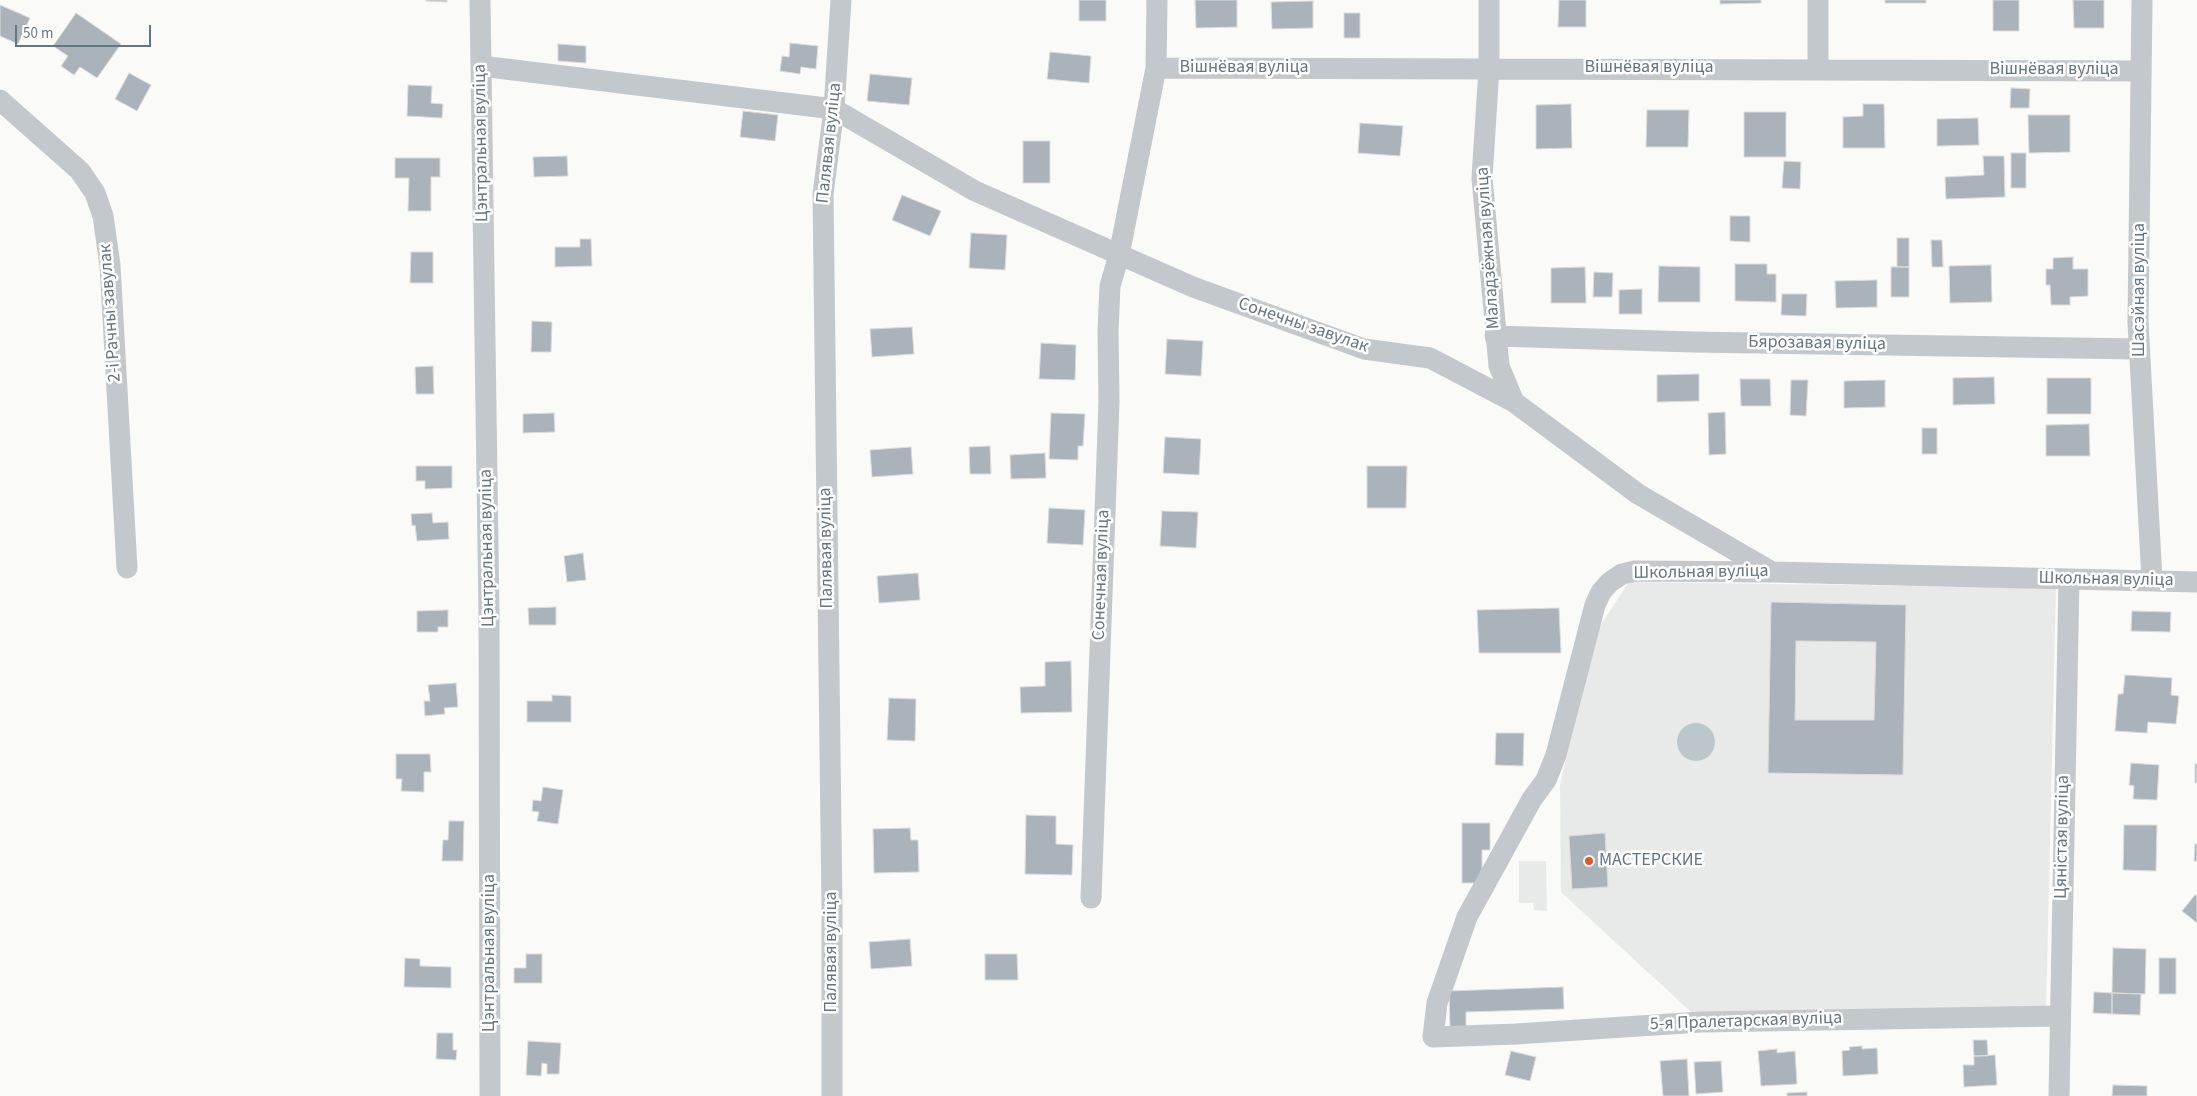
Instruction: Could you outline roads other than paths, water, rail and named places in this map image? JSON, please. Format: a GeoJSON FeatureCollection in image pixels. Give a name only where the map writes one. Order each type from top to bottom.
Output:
{"type":"FeatureCollection","features":[{"type":"Feature","properties":{"kind":"street","name":"Цэнтральная вуліца"},"geometry":{"type":"LineString","coordinates":[[480,0],[489,642],[490,1096]]}},
{"type":"Feature","properties":{"kind":"street","name":"Палявая вуліца"},"geometry":{"type":"LineString","coordinates":[[832,1096],[832,908],[823,194],[834,109],[840,0]]}},
{"type":"Feature","properties":{"kind":"street"},"geometry":{"type":"LineString","coordinates":[[1120,254],[1156,68],[1156,0]]}},
{"type":"Feature","properties":{"kind":"street","name":"Маладзёжная вуліца"},"geometry":{"type":"LineString","coordinates":[[1489,0],[1489,68],[1482,178],[1499,366],[1514,402]]}},
{"type":"Feature","properties":{"kind":"street"},"geometry":{"type":"LineString","coordinates":[[1818,0],[1818,69]]}},
{"type":"Feature","properties":{"kind":"street","name":"Шасэйная вуліца"},"geometry":{"type":"LineString","coordinates":[[2142,0],[2138,322],[2152,580]]}},
{"type":"Feature","properties":{"kind":"street"},"geometry":{"type":"LineString","coordinates":[[481,66],[834,109]]}},
{"type":"Feature","properties":{"kind":"street","name":"Вішнёвая вуліца"},"geometry":{"type":"LineString","coordinates":[[1156,68],[2142,71]]}},
{"type":"Feature","properties":{"kind":"street","name":"2-і Рачны завулак"},"geometry":{"type":"LineString","coordinates":[[0,100],[80,171],[95,193],[103,216],[110,265],[127,568]]}},
{"type":"Feature","properties":{"kind":"street","name":"Сонечны завулак"},"geometry":{"type":"LineString","coordinates":[[834,109],[975,191],[1193,287],[1364,349],[1430,358],[1514,402],[1638,494],[1772,572]]}},
{"type":"Feature","properties":{"kind":"street","name":"Сонечная вуліца"},"geometry":{"type":"LineString","coordinates":[[1090,898],[1109,402],[1108,331],[1110,286],[1120,254]]}},
{"type":"Feature","properties":{"kind":"street","name":"Бярозавая вуліца"},"geometry":{"type":"LineString","coordinates":[[1495,336],[1693,342],[2139,349]]}},
{"type":"Feature","properties":{"kind":"street","name":"Школьная вуліца"},"geometry":{"type":"LineString","coordinates":[[1432,1037],[1438,1003],[1467,917],[1532,799],[1546,780],[1556,754],[1595,606],[1601,592],[1610,582],[1622,574],[1635,571],[1772,572],[2197,582]]}},
{"type":"Feature","properties":{"kind":"street","name":"Цяністая вуліца"},"geometry":{"type":"LineString","coordinates":[[2059,1096],[2059,1016],[2069,579]]}},
{"type":"Feature","properties":{"kind":"street","name":"5-я Пралетарская вуліца"},"geometry":{"type":"LineString","coordinates":[[1432,1037],[1516,1034],[1701,1022],[2059,1016]]}},
{"type":"Feature","properties":{"kind":"place","name":"МАСТЕРСКИЕ"},"geometry":{"type":"Point","coordinates":[1589,861]}}]}
